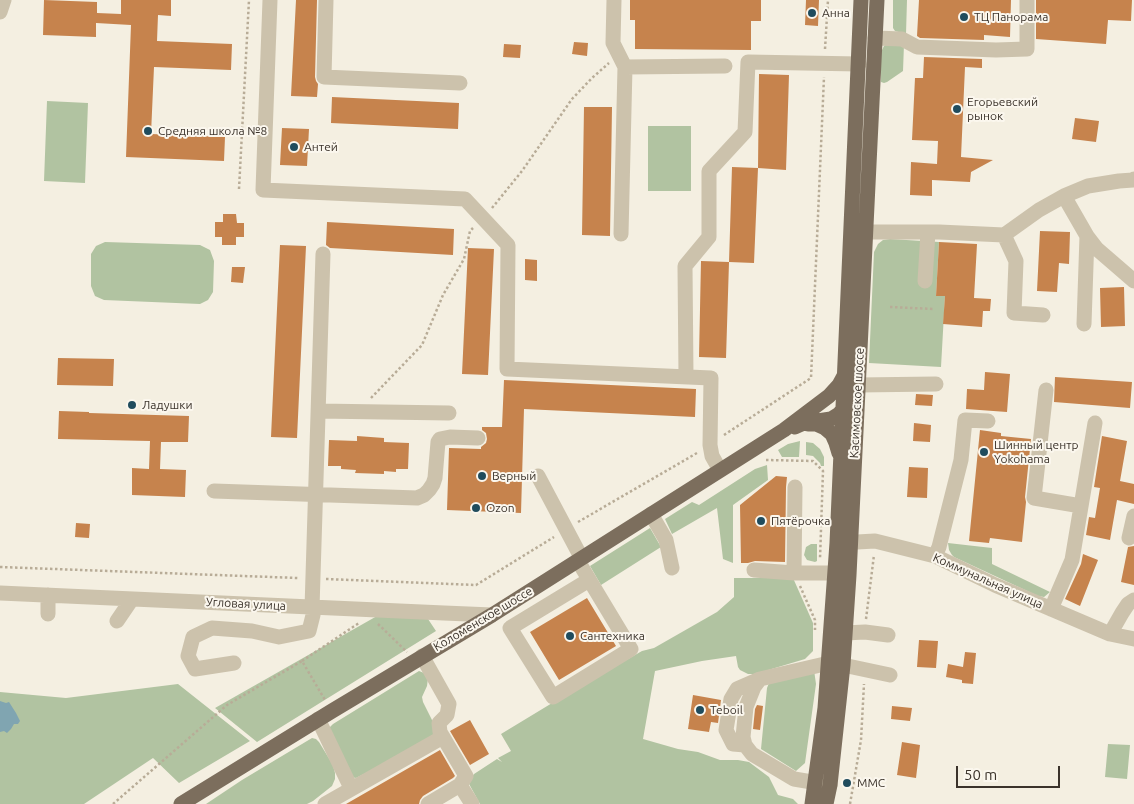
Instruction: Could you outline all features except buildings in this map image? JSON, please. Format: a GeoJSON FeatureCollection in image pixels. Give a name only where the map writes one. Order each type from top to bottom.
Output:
{"type":"FeatureCollection","features":[{"type":"Feature","properties":{"kind":"main road","name":"Касимовское шоссе"},"geometry":{"type":"LineString","coordinates":[[826,804],[822,784],[836,664],[835,573],[844,543],[856,442],[858,385],[859,64],[862,0]]}},
{"type":"Feature","properties":{"kind":"main road","name":"Касимовское шоссе"},"geometry":{"type":"LineString","coordinates":[[836,664],[845,633],[841,466],[846,373],[877,0]]}},
{"type":"Feature","properties":{"kind":"main road","name":"Коломенское шоссе"},"geometry":{"type":"LineString","coordinates":[[181,804],[318,720],[415,654],[492,615],[720,470],[808,417],[839,386],[846,373]]}},
{"type":"Feature","properties":{"kind":"main road"},"geometry":{"type":"LineString","coordinates":[[856,442],[849,417],[844,409],[854,396],[858,385]]}},
{"type":"Feature","properties":{"kind":"main road","name":"Коломенское шоссе"},"geometry":{"type":"LineString","coordinates":[[808,417],[831,419],[844,409]]}},
{"type":"Feature","properties":{"kind":"main road"},"geometry":{"type":"LineString","coordinates":[[808,417],[832,434],[841,466]]}},
{"type":"Feature","properties":{"kind":"main road","name":"Касимовское шоссе"},"geometry":{"type":"LineString","coordinates":[[812,804],[822,784]]}},
{"type":"Feature","properties":{"kind":"street"},"geometry":{"type":"LineString","coordinates":[[0,12],[4,0]]}},
{"type":"Feature","properties":{"kind":"street"},"geometry":{"type":"LineString","coordinates":[[270,0],[263,190],[464,199],[508,245],[507,369],[711,378],[710,445],[712,456],[720,470]]}},
{"type":"Feature","properties":{"kind":"street"},"geometry":{"type":"LineString","coordinates":[[326,0],[324,77],[460,83]]}},
{"type":"Feature","properties":{"kind":"street"},"geometry":{"type":"LineString","coordinates":[[614,0],[613,43],[625,67],[621,234]]}},
{"type":"Feature","properties":{"kind":"street"},"geometry":{"type":"LineString","coordinates":[[875,38],[902,39],[916,47],[996,50],[1027,49],[1027,0]]}},
{"type":"Feature","properties":{"kind":"street"},"geometry":{"type":"LineString","coordinates":[[686,376],[685,266],[709,237],[708,171],[745,132],[748,62],[859,64]]}},
{"type":"Feature","properties":{"kind":"street"},"geometry":{"type":"LineString","coordinates":[[625,67],[725,66]]}},
{"type":"Feature","properties":{"kind":"street"},"geometry":{"type":"LineString","coordinates":[[859,232],[1004,235],[1039,210],[1064,196],[1088,186],[1134,179]]}},
{"type":"Feature","properties":{"kind":"street"},"geometry":{"type":"LineString","coordinates":[[1064,196],[1087,236],[1097,249],[1134,281]]}},
{"type":"Feature","properties":{"kind":"street"},"geometry":{"type":"LineString","coordinates":[[926,281],[928,232]]}},
{"type":"Feature","properties":{"kind":"street"},"geometry":{"type":"LineString","coordinates":[[1004,235],[1016,261],[1014,313],[1043,315]]}},
{"type":"Feature","properties":{"kind":"street"},"geometry":{"type":"LineString","coordinates":[[1084,324],[1087,236]]}},
{"type":"Feature","properties":{"kind":"street"},"geometry":{"type":"LineString","coordinates":[[234,663],[195,669],[188,656],[193,637],[212,628],[252,631],[279,637],[309,631],[313,615],[324,254]]}},
{"type":"Feature","properties":{"kind":"street"},"geometry":{"type":"LineString","coordinates":[[858,385],[936,384]]}},
{"type":"Feature","properties":{"kind":"street"},"geometry":{"type":"LineString","coordinates":[[1046,390],[1034,498],[1081,506]]}},
{"type":"Feature","properties":{"kind":"street"},"geometry":{"type":"LineString","coordinates":[[319,411],[449,414]]}},
{"type":"Feature","properties":{"kind":"street"},"geometry":{"type":"LineString","coordinates":[[935,556],[939,547],[961,460],[964,420],[988,421]]}},
{"type":"Feature","properties":{"kind":"street"},"geometry":{"type":"LineString","coordinates":[[1052,609],[1072,560],[1095,423]]}},
{"type":"Feature","properties":{"kind":"street"},"geometry":{"type":"LineString","coordinates":[[214,491],[417,498],[424,495],[433,484],[438,442],[440,439],[450,437],[478,438]]}},
{"type":"Feature","properties":{"kind":"street"},"geometry":{"type":"LineString","coordinates":[[538,476],[566,529],[589,580],[631,649],[552,697],[510,628],[589,580]]}},
{"type":"Feature","properties":{"kind":"street"},"geometry":{"type":"LineString","coordinates":[[794,573],[795,487]]}},
{"type":"Feature","properties":{"kind":"street"},"geometry":{"type":"LineString","coordinates":[[651,514],[666,540],[672,568]]}},
{"type":"Feature","properties":{"kind":"street"},"geometry":{"type":"LineString","coordinates":[[1129,538],[1134,516]]}},
{"type":"Feature","properties":{"kind":"street","name":"Коммунальная улица"},"geometry":{"type":"LineString","coordinates":[[844,543],[875,542],[935,556],[995,585],[1052,609],[1081,614],[1110,634],[1134,639]]}},
{"type":"Feature","properties":{"kind":"street"},"geometry":{"type":"LineString","coordinates":[[754,570],[794,573],[835,573]]}},
{"type":"Feature","properties":{"kind":"street","name":"Угловая улица"},"geometry":{"type":"LineString","coordinates":[[0,593],[312,608],[370,613],[492,615]]}},
{"type":"Feature","properties":{"kind":"street"},"geometry":{"type":"LineString","coordinates":[[48,595],[48,614]]}},
{"type":"Feature","properties":{"kind":"street"},"geometry":{"type":"LineString","coordinates":[[118,621],[132,599]]}},
{"type":"Feature","properties":{"kind":"street"},"geometry":{"type":"LineString","coordinates":[[1110,634],[1128,604],[1134,600]]}},
{"type":"Feature","properties":{"kind":"street"},"geometry":{"type":"LineString","coordinates":[[845,633],[865,632],[888,635]]}},
{"type":"Feature","properties":{"kind":"street"},"geometry":{"type":"LineString","coordinates":[[415,654],[450,704],[447,715],[439,723],[440,732],[466,776],[460,785],[428,804]]}},
{"type":"Feature","properties":{"kind":"street"},"geometry":{"type":"LineString","coordinates":[[822,784],[794,779],[752,754],[745,745],[743,737],[746,707],[754,687],[760,679],[836,664],[890,675]]}},
{"type":"Feature","properties":{"kind":"street"},"geometry":{"type":"LineString","coordinates":[[318,720],[351,788]]}},
{"type":"Feature","properties":{"kind":"street"},"geometry":{"type":"LineString","coordinates":[[325,804],[443,737]]}},
{"type":"Feature","properties":{"kind":"street"},"geometry":{"type":"LineString","coordinates":[[460,785],[472,804]]}},
{"type":"Feature","properties":{"kind":"path"},"geometry":{"type":"LineString","coordinates":[[239,189],[249,0]]}},
{"type":"Feature","properties":{"kind":"path"},"geometry":{"type":"LineString","coordinates":[[0,567],[476,585],[566,529],[710,445],[811,378],[828,0]]}},
{"type":"Feature","properties":{"kind":"path"},"geometry":{"type":"LineString","coordinates":[[890,307],[934,309]]}},
{"type":"Feature","properties":{"kind":"path"},"geometry":{"type":"LineString","coordinates":[[759,464],[767,459],[813,461],[823,471],[820,573]]}},
{"type":"Feature","properties":{"kind":"path"},"geometry":{"type":"LineString","coordinates":[[113,804],[227,705],[302,661],[370,613],[415,654]]}},
{"type":"Feature","properties":{"kind":"path"},"geometry":{"type":"LineString","coordinates":[[302,661],[332,711]]}},
{"type":"Feature","properties":{"kind":"green space"},"geometry":{"type":"Polygon","coordinates":[[[893,0],[907,0],[906,34],[895,31],[893,28],[893,0]]]}},
{"type":"Feature","properties":{"kind":"green space"},"geometry":{"type":"Polygon","coordinates":[[[887,44],[904,44],[903,71],[884,83],[881,82],[881,52],[887,44]]]}},
{"type":"Feature","properties":{"kind":"green space"},"geometry":{"type":"Polygon","coordinates":[[[47,101],[88,103],[85,183],[44,181],[47,101]]]}},
{"type":"Feature","properties":{"kind":"green space"},"geometry":{"type":"Polygon","coordinates":[[[648,126],[691,126],[691,191],[648,191],[648,126]]]}},
{"type":"Feature","properties":{"kind":"green space"},"geometry":{"type":"Polygon","coordinates":[[[883,240],[939,242],[936,296],[945,296],[941,367],[869,363],[874,252],[878,244],[883,240]]]}},
{"type":"Feature","properties":{"kind":"green space"},"geometry":{"type":"Polygon","coordinates":[[[105,242],[200,245],[210,250],[214,261],[213,292],[208,300],[200,304],[104,300],[95,296],[91,286],[91,254],[96,246],[105,242]]]}},
{"type":"Feature","properties":{"kind":"green space"},"geometry":{"type":"Polygon","coordinates":[[[800,441],[799,457],[782,457],[778,450],[788,444],[800,441]]]}},
{"type":"Feature","properties":{"kind":"green space"},"geometry":{"type":"Polygon","coordinates":[[[806,442],[813,443],[820,449],[824,457],[824,466],[821,466],[813,456],[806,455],[806,442]]]}},
{"type":"Feature","properties":{"kind":"green space"},"geometry":{"type":"Polygon","coordinates":[[[767,465],[768,480],[733,505],[733,563],[723,559],[717,508],[672,534],[665,519],[692,502],[699,505],[755,469],[767,465]]]}},
{"type":"Feature","properties":{"kind":"green space"},"geometry":{"type":"Polygon","coordinates":[[[650,528],[661,547],[601,585],[590,566],[650,528]]]}},
{"type":"Feature","properties":{"kind":"green space"},"geometry":{"type":"Polygon","coordinates":[[[948,543],[992,548],[992,564],[1050,592],[1044,597],[1038,596],[954,557],[949,550],[948,543]]]}},
{"type":"Feature","properties":{"kind":"green space"},"geometry":{"type":"Polygon","coordinates":[[[811,544],[817,544],[817,561],[815,562],[807,560],[804,555],[806,547],[811,544]]]}},
{"type":"Feature","properties":{"kind":"green space"},"geometry":{"type":"Polygon","coordinates":[[[734,578],[793,578],[813,623],[813,651],[805,659],[755,674],[748,674],[740,670],[736,656],[655,671],[643,739],[678,749],[698,752],[720,760],[749,762],[769,777],[778,795],[793,799],[798,804],[480,804],[468,782],[474,774],[497,759],[502,762],[498,758],[511,751],[501,734],[642,651],[654,648],[717,612],[734,597],[734,578]]]}},
{"type":"Feature","properties":{"kind":"green space"},"geometry":{"type":"Polygon","coordinates":[[[377,616],[428,619],[436,631],[257,742],[215,708],[377,616]]]}},
{"type":"Feature","properties":{"kind":"green space"},"geometry":{"type":"Polygon","coordinates":[[[814,670],[816,684],[805,763],[796,771],[761,749],[767,688],[769,683],[814,670]]]}},
{"type":"Feature","properties":{"kind":"green space"},"geometry":{"type":"Polygon","coordinates":[[[419,671],[428,678],[422,697],[423,702],[440,736],[356,778],[351,777],[329,728],[419,671]]]}},
{"type":"Feature","properties":{"kind":"green space"},"geometry":{"type":"Polygon","coordinates":[[[178,684],[250,741],[179,783],[153,758],[84,804],[0,804],[0,692],[66,698],[178,684]]]}},
{"type":"Feature","properties":{"kind":"green space"},"geometry":{"type":"Polygon","coordinates":[[[312,738],[319,742],[333,765],[335,773],[332,786],[313,801],[307,804],[206,804],[242,780],[312,738]]]}},
{"type":"Feature","properties":{"kind":"green space"},"geometry":{"type":"Polygon","coordinates":[[[1108,744],[1130,745],[1127,779],[1105,777],[1108,744]]]}},
{"type":"Feature","properties":{"kind":"water"},"geometry":{"type":"Polygon","coordinates":[[[0,701],[9,702],[20,721],[18,724],[14,724],[7,733],[4,731],[0,732],[0,701]]]}},
{"type":"Feature","properties":{"kind":"place","name":"Анна"},"geometry":{"type":"Point","coordinates":[812,13]}},
{"type":"Feature","properties":{"kind":"place","name":"ТЦ Панорама"},"geometry":{"type":"Point","coordinates":[964,17]}},
{"type":"Feature","properties":{"kind":"place","name":"Егорьевский рынок"},"geometry":{"type":"Point","coordinates":[957,109]}},
{"type":"Feature","properties":{"kind":"place","name":"Средняя школа №8"},"geometry":{"type":"Point","coordinates":[148,131]}},
{"type":"Feature","properties":{"kind":"place","name":"Антей"},"geometry":{"type":"Point","coordinates":[294,147]}},
{"type":"Feature","properties":{"kind":"place","name":"Ладушки"},"geometry":{"type":"Point","coordinates":[132,405]}},
{"type":"Feature","properties":{"kind":"place","name":"Шинный центр Yokohama"},"geometry":{"type":"Point","coordinates":[984,452]}},
{"type":"Feature","properties":{"kind":"place","name":"Верный"},"geometry":{"type":"Point","coordinates":[482,476]}},
{"type":"Feature","properties":{"kind":"place","name":"Ozon"},"geometry":{"type":"Point","coordinates":[476,508]}},
{"type":"Feature","properties":{"kind":"place","name":"Пятёрочка"},"geometry":{"type":"Point","coordinates":[761,521]}},
{"type":"Feature","properties":{"kind":"place","name":"Сантехника"},"geometry":{"type":"Point","coordinates":[570,636]}},
{"type":"Feature","properties":{"kind":"place","name":"Teboil"},"geometry":{"type":"Point","coordinates":[700,710]}},
{"type":"Feature","properties":{"kind":"place","name":"ММС"},"geometry":{"type":"Point","coordinates":[847,783]}}]}
